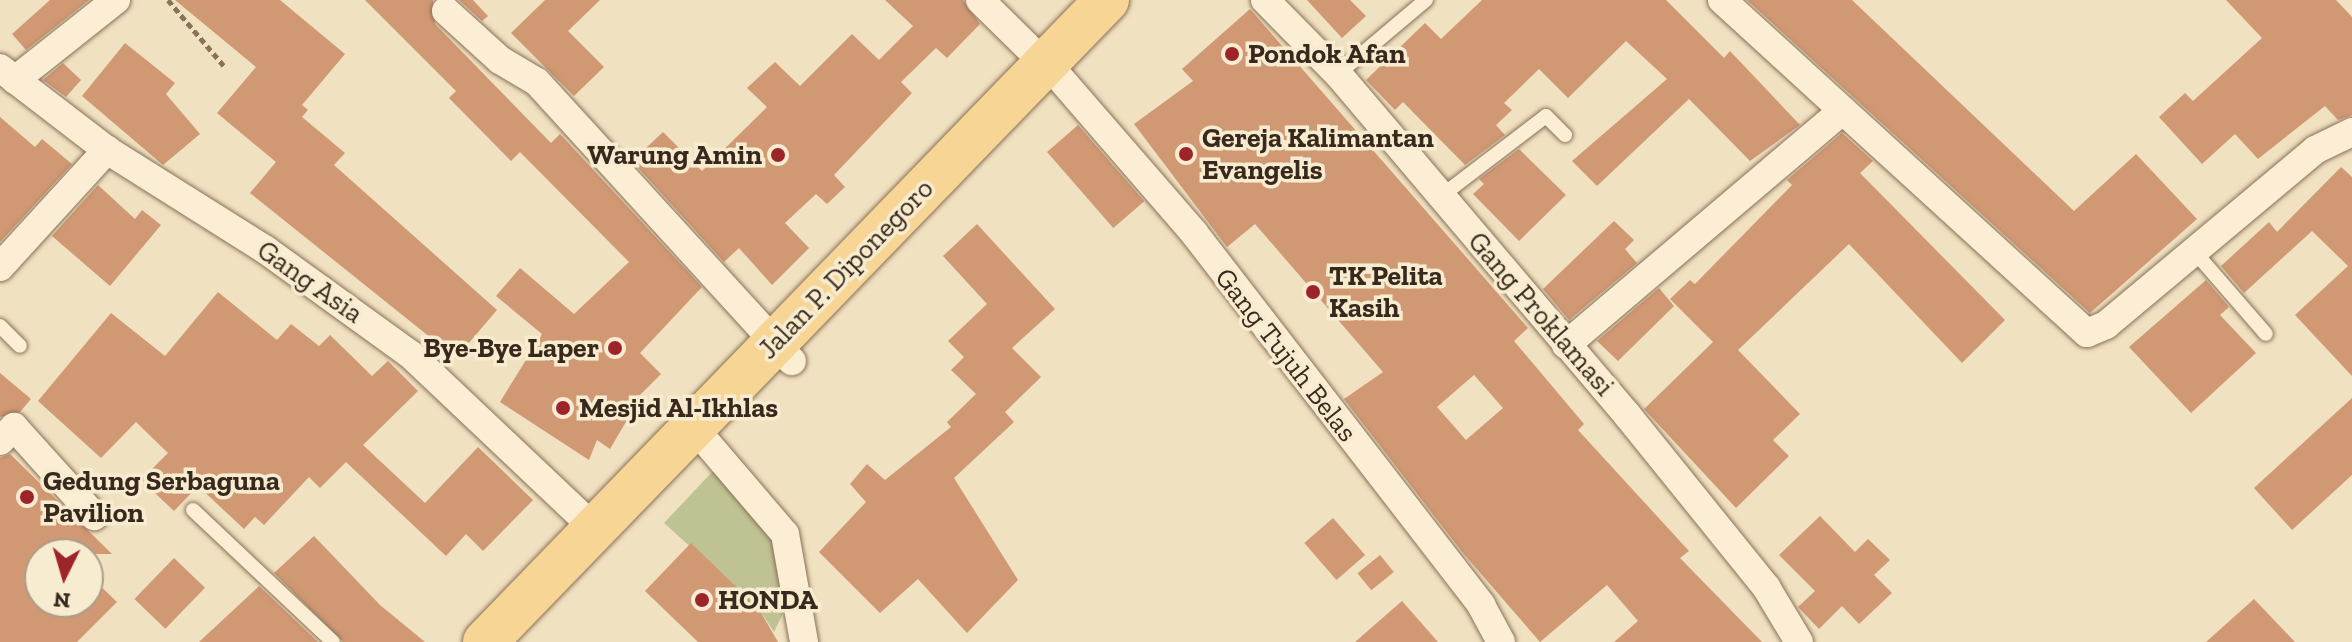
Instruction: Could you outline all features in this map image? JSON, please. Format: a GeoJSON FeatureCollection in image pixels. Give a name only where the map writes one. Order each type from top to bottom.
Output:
{"type":"FeatureCollection","features":[{"type":"Feature","properties":{"kind":"main road","name":"Jalan P. Diponegoro"},"geometry":{"type":"LineString","coordinates":[[1053,71],[1107,0]]}},
{"type":"Feature","properties":{"kind":"main road","name":"Jalan P. Diponegoro"},"geometry":{"type":"LineString","coordinates":[[485,642],[594,528],[784,351],[1053,71],[1132,0]]}},
{"type":"Feature","properties":{"kind":"main road","name":"Jalan P. Diponegoro"},"geometry":{"type":"LineString","coordinates":[[518,642],[708,444],[784,351]]}},
{"type":"Feature","properties":{"kind":"street"},"geometry":{"type":"LineString","coordinates":[[7,74],[116,0]]}},
{"type":"Feature","properties":{"kind":"street","name":"Gang Tujuh Belas"},"geometry":{"type":"LineString","coordinates":[[980,0],[1053,71],[1194,233],[1231,290],[1481,605],[1501,642]]}},
{"type":"Feature","properties":{"kind":"street","name":"Gang Proklamasi"},"geometry":{"type":"LineString","coordinates":[[1265,0],[1338,74],[1566,345],[1766,587],[1799,642]]}},
{"type":"Feature","properties":{"kind":"street"},"geometry":{"type":"LineString","coordinates":[[1722,0],[2077,330],[2106,325],[2315,150],[2352,132]]}},
{"type":"Feature","properties":{"kind":"street"},"geometry":{"type":"LineString","coordinates":[[446,11],[500,60],[537,82],[784,351]]}},
{"type":"Feature","properties":{"kind":"street","name":"Gang Asia"},"geometry":{"type":"LineString","coordinates":[[7,74],[107,150],[266,250],[411,355],[594,528]]}},
{"type":"Feature","properties":{"kind":"street"},"geometry":{"type":"LineString","coordinates":[[1566,345],[1842,111]]}},
{"type":"Feature","properties":{"kind":"street"},"geometry":{"type":"LineString","coordinates":[[0,267],[107,150]]}},
{"type":"Feature","properties":{"kind":"street"},"geometry":{"type":"LineString","coordinates":[[0,441],[14,427],[94,516]]}},
{"type":"Feature","properties":{"kind":"street"},"geometry":{"type":"LineString","coordinates":[[708,444],[785,534],[804,642]]}},
{"type":"Feature","properties":{"kind":"lane"},"geometry":{"type":"LineString","coordinates":[[1338,74],[1426,0]]}},
{"type":"Feature","properties":{"kind":"lane"},"geometry":{"type":"LineString","coordinates":[[1439,197],[1546,116],[1565,135]]}},
{"type":"Feature","properties":{"kind":"lane"},"geometry":{"type":"LineString","coordinates":[[2193,250],[2266,334]]}},
{"type":"Feature","properties":{"kind":"lane"},"geometry":{"type":"LineString","coordinates":[[0,326],[20,346]]}},
{"type":"Feature","properties":{"kind":"lane"},"geometry":{"type":"LineString","coordinates":[[193,510],[333,642]]}},
{"type":"Feature","properties":{"kind":"path"},"geometry":{"type":"LineString","coordinates":[[168,0],[225,67]]}},
{"type":"Feature","properties":{"kind":"green space"},"geometry":{"type":"Polygon","coordinates":[[[714,470],[783,550],[791,597],[774,632],[759,609],[664,523],[714,470]]]}},
{"type":"Feature","properties":{"kind":"building"},"geometry":{"type":"Polygon","coordinates":[[[50,0],[89,0],[26,50],[12,34],[50,0]]]}},
{"type":"Feature","properties":{"kind":"building"},"geometry":{"type":"Polygon","coordinates":[[[175,0],[280,0],[345,54],[302,105],[308,110],[302,117],[345,153],[334,165],[497,310],[456,358],[250,193],[276,162],[217,113],[256,67],[175,0]]]}},
{"type":"Feature","properties":{"kind":"building"},"geometry":{"type":"Polygon","coordinates":[[[365,0],[433,0],[435,24],[551,143],[560,134],[702,287],[640,353],[661,374],[619,416],[627,420],[610,449],[597,440],[589,460],[500,402],[542,334],[496,296],[520,268],[574,314],[629,262],[520,152],[511,161],[449,98],[456,91],[365,0]]]}},
{"type":"Feature","properties":{"kind":"building"},"geometry":{"type":"Polygon","coordinates":[[[459,0],[473,0],[488,16],[482,21],[459,0]]]}},
{"type":"Feature","properties":{"kind":"building"},"geometry":{"type":"Polygon","coordinates":[[[545,0],[600,0],[568,31],[604,67],[574,96],[511,33],[545,0]]]}},
{"type":"Feature","properties":{"kind":"building"},"geometry":{"type":"Polygon","coordinates":[[[885,0],[963,0],[980,24],[947,58],[936,48],[901,82],[912,93],[834,175],[845,187],[827,204],[816,194],[785,223],[809,248],[772,285],[739,248],[724,262],[632,161],[663,132],[702,171],[767,107],[747,88],[775,62],[800,86],[852,34],[879,60],[913,26],[885,0]]]}},
{"type":"Feature","properties":{"kind":"building"},"geometry":{"type":"Polygon","coordinates":[[[1307,0],[1350,0],[1366,16],[1342,38],[1307,0]]]}},
{"type":"Feature","properties":{"kind":"building"},"geometry":{"type":"Polygon","coordinates":[[[1482,0],[1666,0],[1724,58],[1730,51],[1800,125],[1750,161],[1689,99],[1597,186],[1572,161],[1667,79],[1626,41],[1568,98],[1539,69],[1504,103],[1512,110],[1496,125],[1505,135],[1465,165],[1403,102],[1395,110],[1366,80],[1425,23],[1441,39],[1482,0]]]}},
{"type":"Feature","properties":{"kind":"building"},"geometry":{"type":"Polygon","coordinates":[[[1747,0],[1852,0],[2074,211],[2136,154],[2197,219],[2090,313],[1747,0]]]}},
{"type":"Feature","properties":{"kind":"building"},"geometry":{"type":"Polygon","coordinates":[[[2226,0],[2336,0],[2352,17],[2352,115],[2338,120],[2325,106],[2258,159],[2235,134],[2202,164],[2159,117],[2185,93],[2193,101],[2262,38],[2226,0]]]}},
{"type":"Feature","properties":{"kind":"building"},"geometry":{"type":"Polygon","coordinates":[[[1250,9],[1528,328],[1514,341],[1584,424],[1578,430],[1689,551],[1680,558],[1762,642],[1614,642],[1638,621],[1607,585],[1540,642],[1463,553],[1344,399],[1383,372],[1255,224],[1227,247],[1134,124],[1193,81],[1182,69],[1250,9]],[[1474,375],[1437,407],[1466,440],[1503,408],[1474,375]]]}},
{"type":"Feature","properties":{"kind":"building"},"geometry":{"type":"Polygon","coordinates":[[[125,43],[175,83],[166,94],[200,134],[163,165],[82,96],[125,43]]]}},
{"type":"Feature","properties":{"kind":"building"},"geometry":{"type":"Polygon","coordinates":[[[63,63],[81,80],[66,97],[43,80],[63,63]]]}},
{"type":"Feature","properties":{"kind":"building"},"geometry":{"type":"Polygon","coordinates":[[[0,117],[35,147],[42,139],[72,164],[0,242],[0,117]]]}},
{"type":"Feature","properties":{"kind":"building"},"geometry":{"type":"Polygon","coordinates":[[[1078,125],[1144,201],[1113,228],[1047,152],[1078,125]]]}},
{"type":"Feature","properties":{"kind":"building"},"geometry":{"type":"Polygon","coordinates":[[[1842,133],[1873,161],[1860,173],[2005,320],[1962,363],[1849,244],[1738,350],[1800,414],[1773,440],[1789,456],[1736,508],[1644,409],[1713,342],[1670,299],[1690,280],[1695,284],[1792,185],[1787,180],[1842,133]]]}},
{"type":"Feature","properties":{"kind":"building"},"geometry":{"type":"Polygon","coordinates":[[[1519,149],[1566,195],[1519,241],[1473,194],[1484,184],[1479,179],[1519,149]]]}},
{"type":"Feature","properties":{"kind":"building"},"geometry":{"type":"Polygon","coordinates":[[[2341,167],[2352,177],[2352,376],[2295,315],[2348,266],[2312,231],[2244,293],[2221,266],[2269,222],[2277,232],[2341,167]]]}},
{"type":"Feature","properties":{"kind":"building"},"geometry":{"type":"Polygon","coordinates":[[[98,185],[135,219],[142,210],[161,225],[110,286],[52,236],[98,185]]]}},
{"type":"Feature","properties":{"kind":"building"},"geometry":{"type":"Polygon","coordinates":[[[1614,221],[1634,240],[1625,249],[1637,263],[1569,320],[1543,289],[1614,221]]]}},
{"type":"Feature","properties":{"kind":"building"},"geometry":{"type":"Polygon","coordinates":[[[977,224],[1055,309],[1012,348],[1041,377],[1005,412],[1014,422],[954,478],[1018,580],[967,633],[918,579],[880,613],[819,552],[866,502],[850,484],[867,464],[885,480],[951,427],[947,422],[976,394],[951,370],[964,357],[948,341],[987,304],[943,256],[977,224]]]}},
{"type":"Feature","properties":{"kind":"building"},"geometry":{"type":"Polygon","coordinates":[[[2206,280],[2229,307],[2220,315],[2256,353],[2191,413],[2129,347],[2206,280]]]}},
{"type":"Feature","properties":{"kind":"building"},"geometry":{"type":"Polygon","coordinates":[[[1659,288],[1674,306],[1618,361],[1597,341],[1659,288]]]}},
{"type":"Feature","properties":{"kind":"building"},"geometry":{"type":"Polygon","coordinates":[[[218,292],[277,340],[291,324],[319,346],[330,335],[372,376],[388,361],[418,391],[363,445],[425,503],[478,447],[533,500],[483,551],[466,534],[446,556],[346,462],[320,488],[309,477],[264,525],[255,517],[244,529],[198,486],[174,511],[141,480],[168,453],[136,422],[101,458],[38,401],[111,313],[165,356],[218,292]]]}},
{"type":"Feature","properties":{"kind":"building"},"geometry":{"type":"Polygon","coordinates":[[[0,373],[31,399],[20,412],[0,417],[0,373]]]}},
{"type":"Feature","properties":{"kind":"building"},"geometry":{"type":"Polygon","coordinates":[[[2352,398],[2352,475],[2292,530],[2254,488],[2352,398]]]}},
{"type":"Feature","properties":{"kind":"building","name":"Gedung Serbaguna Pavilion"},"geometry":{"type":"Polygon","coordinates":[[[10,454],[96,538],[24,538],[24,618],[101,618],[77,642],[0,642],[0,458],[10,454]]]}},
{"type":"Feature","properties":{"kind":"building"},"geometry":{"type":"Polygon","coordinates":[[[1820,516],[1855,552],[1868,539],[1890,560],[1874,575],[1892,593],[1859,624],[1842,606],[1819,629],[1798,607],[1815,591],[1779,555],[1820,516]]]}},
{"type":"Feature","properties":{"kind":"building"},"geometry":{"type":"Polygon","coordinates":[[[1333,518],[1365,555],[1336,580],[1304,543],[1333,518]]]}},
{"type":"Feature","properties":{"kind":"building"},"geometry":{"type":"Polygon","coordinates":[[[314,536],[380,605],[425,642],[343,642],[274,573],[314,536]]]}},
{"type":"Feature","properties":{"kind":"building","name":"HONDA"},"geometry":{"type":"Polygon","coordinates":[[[691,543],[759,609],[778,642],[698,642],[645,591],[691,543]]]}},
{"type":"Feature","properties":{"kind":"building"},"geometry":{"type":"Polygon","coordinates":[[[1380,555],[1394,572],[1371,590],[1357,573],[1380,555]]]}},
{"type":"Feature","properties":{"kind":"building"},"geometry":{"type":"Polygon","coordinates":[[[174,558],[205,588],[165,629],[134,599],[174,558]]]}},
{"type":"Feature","properties":{"kind":"building"},"geometry":{"type":"Polygon","coordinates":[[[259,586],[318,642],[199,642],[256,589],[259,586]]]}},
{"type":"Feature","properties":{"kind":"building","name":"Gedung Serbaguna Pavilion"},"geometry":{"type":"Polygon","coordinates":[[[104,589],[117,602],[104,615],[104,589]]]}},
{"type":"Feature","properties":{"kind":"building"},"geometry":{"type":"Polygon","coordinates":[[[2254,599],[2295,642],[2206,642],[2254,599]]]}},
{"type":"Feature","properties":{"kind":"building"},"geometry":{"type":"Polygon","coordinates":[[[1402,601],[1438,642],[1355,642],[1402,601]]]}},
{"type":"Feature","properties":{"kind":"place","name":"Pondok Afan"},"geometry":{"type":"Point","coordinates":[1232,54]}},
{"type":"Feature","properties":{"kind":"place","name":"Gereja Kalimantan Evangelis"},"geometry":{"type":"Point","coordinates":[1186,154]}},
{"type":"Feature","properties":{"kind":"place","name":"Warung Amin"},"geometry":{"type":"Point","coordinates":[778,155]}},
{"type":"Feature","properties":{"kind":"place","name":"TK Pelita Kasih"},"geometry":{"type":"Point","coordinates":[1313,292]}},
{"type":"Feature","properties":{"kind":"place","name":"Bye-Bye Laper"},"geometry":{"type":"Point","coordinates":[615,348]}},
{"type":"Feature","properties":{"kind":"place","name":"Mesjid Al-Ikhlas"},"geometry":{"type":"Point","coordinates":[563,408]}},
{"type":"Feature","properties":{"kind":"place","name":"Gedung Serbaguna Pavilion"},"geometry":{"type":"Point","coordinates":[27,497]}},
{"type":"Feature","properties":{"kind":"place","name":"HONDA"},"geometry":{"type":"Point","coordinates":[702,600]}}]}
